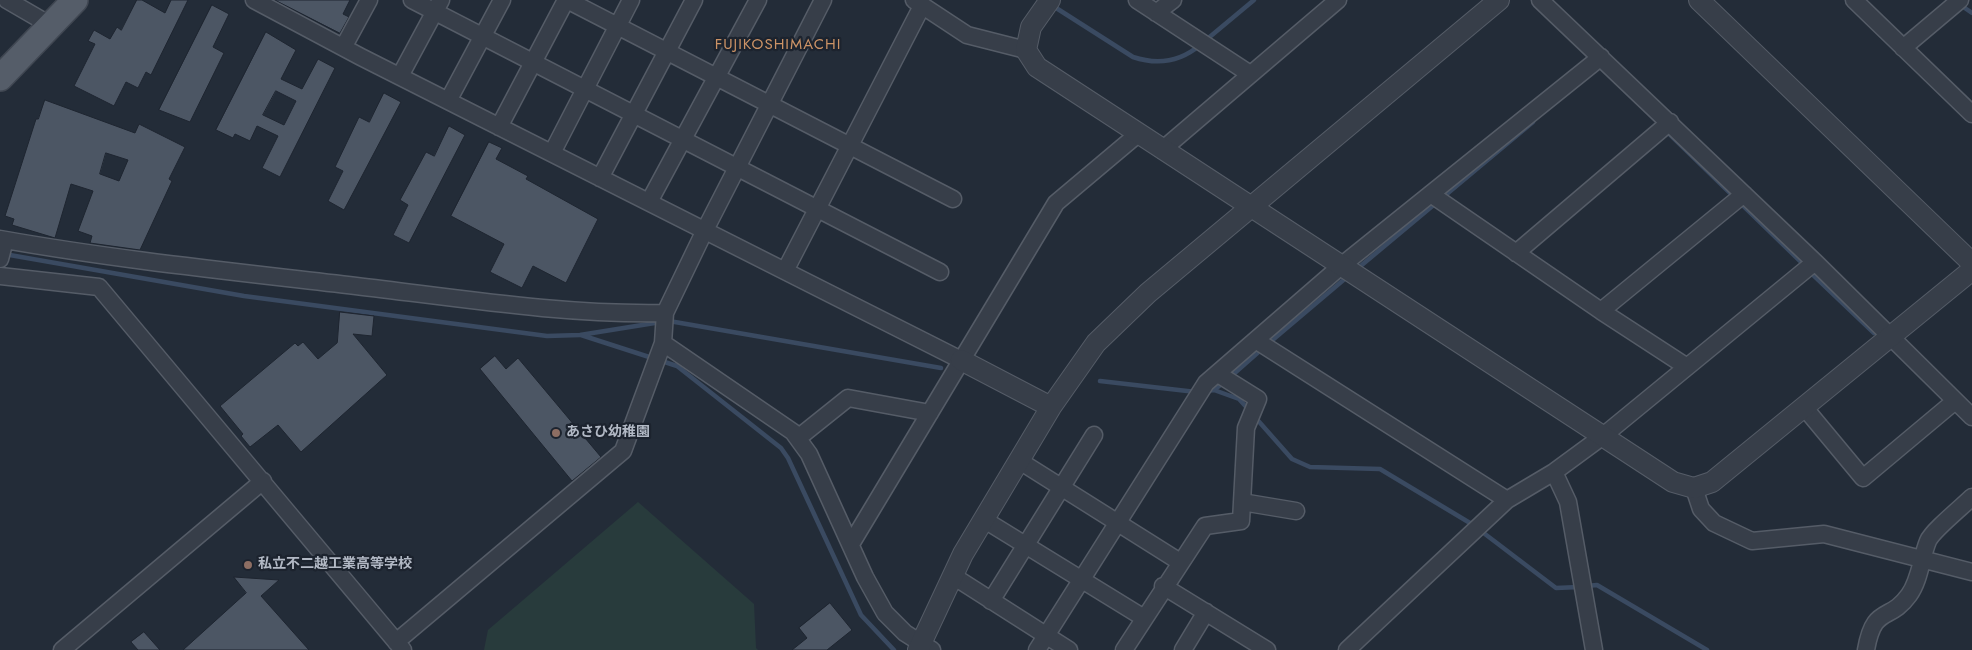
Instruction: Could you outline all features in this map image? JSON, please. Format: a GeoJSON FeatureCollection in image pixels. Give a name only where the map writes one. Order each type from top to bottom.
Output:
{"type":"FeatureCollection","features":[{"type":"Feature","properties":{"kind":"main road"},"geometry":{"type":"LineString","coordinates":[[0,78],[75,0]]}},
{"type":"Feature","properties":{"kind":"street"},"geometry":{"type":"LineString","coordinates":[[7,0],[50,26]]}},
{"type":"Feature","properties":{"kind":"street"},"geometry":{"type":"LineString","coordinates":[[254,0],[448,101],[1051,407]]}},
{"type":"Feature","properties":{"kind":"street"},"geometry":{"type":"LineString","coordinates":[[344,46],[369,0]]}},
{"type":"Feature","properties":{"kind":"street"},"geometry":{"type":"LineString","coordinates":[[412,0],[438,6],[483,36],[940,272]]}},
{"type":"Feature","properties":{"kind":"street"},"geometry":{"type":"LineString","coordinates":[[448,101],[502,0]]}},
{"type":"Feature","properties":{"kind":"street"},"geometry":{"type":"LineString","coordinates":[[499,126],[567,0],[953,199]]}},
{"type":"Feature","properties":{"kind":"street"},"geometry":{"type":"LineString","coordinates":[[552,153],[631,0]]}},
{"type":"Feature","properties":{"kind":"street"},"geometry":{"type":"LineString","coordinates":[[600,178],[694,0]]}},
{"type":"Feature","properties":{"kind":"street"},"geometry":{"type":"LineString","coordinates":[[649,202],[758,0]]}},
{"type":"Feature","properties":{"kind":"street"},"geometry":{"type":"LineString","coordinates":[[0,276],[99,287],[400,646],[624,451],[663,343],[665,314],[705,230],[823,0]]}},
{"type":"Feature","properties":{"kind":"street"},"geometry":{"type":"LineString","coordinates":[[1050,0],[1030,27],[1026,50],[1037,67],[1249,207],[1674,482],[1694,488],[1712,482],[1972,270]]}},
{"type":"Feature","properties":{"kind":"street"},"geometry":{"type":"LineString","coordinates":[[1137,0],[1250,74]]}},
{"type":"Feature","properties":{"kind":"street"},"geometry":{"type":"LineString","coordinates":[[1156,13],[1173,0]]}},
{"type":"Feature","properties":{"kind":"street"},"geometry":{"type":"LineString","coordinates":[[1162,150],[1338,0]]}},
{"type":"Feature","properties":{"kind":"street"},"geometry":{"type":"LineString","coordinates":[[663,343],[793,432],[809,454],[851,544],[864,578],[885,612],[905,633],[924,648],[953,576],[983,519],[1051,407],[1096,344],[1148,292],[1499,0]]}},
{"type":"Feature","properties":{"kind":"street"},"geometry":{"type":"LineString","coordinates":[[1540,0],[1670,122],[1972,417]]}},
{"type":"Feature","properties":{"kind":"street"},"geometry":{"type":"LineString","coordinates":[[1699,0],[1972,263]]}},
{"type":"Feature","properties":{"kind":"street"},"geometry":{"type":"LineString","coordinates":[[1854,0],[1972,114]]}},
{"type":"Feature","properties":{"kind":"street"},"geometry":{"type":"LineString","coordinates":[[784,271],[850,146],[918,3],[967,36],[1026,50]]}},
{"type":"Feature","properties":{"kind":"street"},"geometry":{"type":"LineString","coordinates":[[1903,48],[1955,5]]}},
{"type":"Feature","properties":{"kind":"street"},"geometry":{"type":"LineString","coordinates":[[400,76],[438,6]]}},
{"type":"Feature","properties":{"kind":"street"},"geometry":{"type":"LineString","coordinates":[[1037,650],[1206,383],[1257,341],[1341,266],[1601,57]]}},
{"type":"Feature","properties":{"kind":"street"},"geometry":{"type":"LineString","coordinates":[[1516,253],[1670,122]]}},
{"type":"Feature","properties":{"kind":"street"},"geometry":{"type":"LineString","coordinates":[[851,544],[1056,203],[1138,134]]}},
{"type":"Feature","properties":{"kind":"street"},"geometry":{"type":"LineString","coordinates":[[1432,194],[1600,311],[1687,367]]}},
{"type":"Feature","properties":{"kind":"street"},"geometry":{"type":"LineString","coordinates":[[1600,311],[1744,194]]}},
{"type":"Feature","properties":{"kind":"street"},"geometry":{"type":"LineString","coordinates":[[0,259],[3,240],[162,263],[506,304],[615,314],[665,314]]}},
{"type":"Feature","properties":{"kind":"street"},"geometry":{"type":"LineString","coordinates":[[1347,650],[1507,500],[1554,472],[1603,436],[1815,262]]}},
{"type":"Feature","properties":{"kind":"street"},"geometry":{"type":"LineString","coordinates":[[1257,341],[1507,500]]}},
{"type":"Feature","properties":{"kind":"street"},"geometry":{"type":"LineString","coordinates":[[1124,650],[1163,586],[1204,526],[1241,521],[1246,428],[1258,399],[1218,374]]}},
{"type":"Feature","properties":{"kind":"street"},"geometry":{"type":"LineString","coordinates":[[798,438],[848,398],[930,413]]}},
{"type":"Feature","properties":{"kind":"street"},"geometry":{"type":"LineString","coordinates":[[1804,407],[1863,478],[1955,402]]}},
{"type":"Feature","properties":{"kind":"street"},"geometry":{"type":"LineString","coordinates":[[991,601],[1094,435]]}},
{"type":"Feature","properties":{"kind":"street"},"geometry":{"type":"LineString","coordinates":[[1018,460],[1180,562]]}},
{"type":"Feature","properties":{"kind":"street"},"geometry":{"type":"LineString","coordinates":[[1554,472],[1568,502],[1594,650]]}},
{"type":"Feature","properties":{"kind":"street"},"geometry":{"type":"LineString","coordinates":[[62,650],[263,481]]}},
{"type":"Feature","properties":{"kind":"street"},"geometry":{"type":"LineString","coordinates":[[1694,488],[1701,509],[1714,523],[1752,540],[1824,534],[1972,572]]}},
{"type":"Feature","properties":{"kind":"street"},"geometry":{"type":"LineString","coordinates":[[1866,650],[1869,631],[1877,618],[1903,603],[1911,592],[1929,538],[1972,497]]}},
{"type":"Feature","properties":{"kind":"street"},"geometry":{"type":"LineString","coordinates":[[1242,502],[1296,511]]}},
{"type":"Feature","properties":{"kind":"street"},"geometry":{"type":"LineString","coordinates":[[983,519],[1144,618]]}},
{"type":"Feature","properties":{"kind":"street"},"geometry":{"type":"LineString","coordinates":[[953,576],[1069,650]]}},
{"type":"Feature","properties":{"kind":"street"},"geometry":{"type":"LineString","coordinates":[[1163,586],[1262,649]]}},
{"type":"Feature","properties":{"kind":"street"},"geometry":{"type":"LineString","coordinates":[[1183,650],[1206,612]]}},
{"type":"Feature","properties":{"kind":"shaded area"},"geometry":{"type":"Polygon","coordinates":[[[638,502],[754,604],[756,648],[758,650],[484,650],[488,630],[638,502]]]}},
{"type":"Feature","properties":{"kind":"building"},"geometry":{"type":"Polygon","coordinates":[[[137,0],[142,0],[165,13],[171,0],[188,0],[151,75],[146,72],[138,88],[126,82],[114,106],[74,86],[95,44],[88,41],[94,30],[110,39],[117,27],[121,30],[137,0]]]}},
{"type":"Feature","properties":{"kind":"building"},"geometry":{"type":"Polygon","coordinates":[[[275,0],[350,0],[343,14],[349,17],[340,33],[275,0]]]}},
{"type":"Feature","properties":{"kind":"building"},"geometry":{"type":"Polygon","coordinates":[[[212,5],[229,14],[213,47],[224,53],[190,122],[159,110],[212,5]]]}},
{"type":"Feature","properties":{"kind":"building"},"geometry":{"type":"Polygon","coordinates":[[[266,32],[296,50],[281,79],[302,89],[318,59],[335,68],[280,177],[262,168],[278,136],[257,126],[250,141],[235,134],[233,138],[216,130],[266,32]],[[276,91],[263,115],[284,125],[296,101],[276,91]]]}},
{"type":"Feature","properties":{"kind":"building"},"geometry":{"type":"Polygon","coordinates":[[[384,93],[401,102],[344,210],[328,201],[343,171],[335,167],[359,117],[369,122],[384,93]]]}},
{"type":"Feature","properties":{"kind":"building"},"geometry":{"type":"Polygon","coordinates":[[[45,100],[135,133],[139,124],[185,147],[169,179],[172,181],[140,250],[90,243],[92,236],[78,231],[93,191],[71,184],[55,238],[12,225],[14,219],[5,216],[36,119],[38,119],[45,100]],[[106,153],[100,174],[119,181],[128,160],[106,153]]]}},
{"type":"Feature","properties":{"kind":"building"},"geometry":{"type":"Polygon","coordinates":[[[449,126],[465,135],[409,243],[393,235],[408,205],[400,200],[426,152],[434,156],[449,126]]]}},
{"type":"Feature","properties":{"kind":"building"},"geometry":{"type":"Polygon","coordinates":[[[489,142],[502,148],[496,159],[528,176],[526,179],[598,219],[566,283],[533,266],[522,288],[490,272],[504,244],[451,216],[489,142]]]}},
{"type":"Feature","properties":{"kind":"building"},"geometry":{"type":"Polygon","coordinates":[[[340,312],[374,316],[372,336],[353,334],[387,375],[301,452],[278,425],[250,447],[241,436],[243,434],[220,406],[295,343],[298,346],[303,342],[318,359],[337,343],[340,312]]]}},
{"type":"Feature","properties":{"kind":"building","name":"あさひ幼稚園"},"geometry":{"type":"Polygon","coordinates":[[[495,356],[506,369],[518,358],[601,457],[572,481],[480,369],[495,356]]]}},
{"type":"Feature","properties":{"kind":"building"},"geometry":{"type":"Polygon","coordinates":[[[234,577],[279,580],[261,596],[309,650],[183,650],[246,593],[234,577]]]}},
{"type":"Feature","properties":{"kind":"building"},"geometry":{"type":"Polygon","coordinates":[[[830,603],[852,630],[827,650],[792,650],[807,638],[799,628],[830,603]]]}},
{"type":"Feature","properties":{"kind":"building"},"geometry":{"type":"Polygon","coordinates":[[[144,632],[160,650],[138,650],[131,642],[144,632]]]}},
{"type":"Feature","properties":{"kind":"waterway"},"geometry":{"type":"LineString","coordinates":[[1206,40],[1254,0]]}},
{"type":"Feature","properties":{"kind":"waterway"},"geometry":{"type":"LineString","coordinates":[[1959,4],[1972,13]]}},
{"type":"Feature","properties":{"kind":"waterway"},"geometry":{"type":"LineString","coordinates":[[1053,6],[1133,57],[1151,61],[1168,60],[1184,55],[1200,45]]}},
{"type":"Feature","properties":{"kind":"waterway"},"geometry":{"type":"LineString","coordinates":[[1357,269],[1533,122]]}},
{"type":"Feature","properties":{"kind":"waterway"},"geometry":{"type":"LineString","coordinates":[[1665,130],[1805,266]]}},
{"type":"Feature","properties":{"kind":"waterway"},"geometry":{"type":"LineString","coordinates":[[4,254],[244,296],[547,336],[580,335],[661,322]]}},
{"type":"Feature","properties":{"kind":"waterway"},"geometry":{"type":"LineString","coordinates":[[1810,272],[1874,333]]}},
{"type":"Feature","properties":{"kind":"waterway"},"geometry":{"type":"LineString","coordinates":[[1269,343],[1347,277]]}},
{"type":"Feature","properties":{"kind":"waterway"},"geometry":{"type":"LineString","coordinates":[[669,321],[941,368]]}},
{"type":"Feature","properties":{"kind":"waterway"},"geometry":{"type":"LineString","coordinates":[[581,335],[677,366],[781,448],[788,458],[861,615],[894,650]]}},
{"type":"Feature","properties":{"kind":"waterway"},"geometry":{"type":"LineString","coordinates":[[1229,378],[1263,348]]}},
{"type":"Feature","properties":{"kind":"waterway"},"geometry":{"type":"LineString","coordinates":[[1100,381],[1196,392]]}},
{"type":"Feature","properties":{"kind":"waterway"},"geometry":{"type":"LineString","coordinates":[[1207,391],[1214,390],[1223,383]]}},
{"type":"Feature","properties":{"kind":"waterway"},"geometry":{"type":"LineString","coordinates":[[1214,390],[1239,399],[1249,410]]}},
{"type":"Feature","properties":{"kind":"waterway"},"geometry":{"type":"LineString","coordinates":[[1254,416],[1292,459],[1310,467],[1380,469],[1475,526]]}},
{"type":"Feature","properties":{"kind":"waterway"},"geometry":{"type":"LineString","coordinates":[[1481,531],[1556,588],[1579,587]]}},
{"type":"Feature","properties":{"kind":"waterway"},"geometry":{"type":"LineString","coordinates":[[1586,586],[1597,585],[1707,650]]}},
{"type":"Feature","properties":{"kind":"place","name":"あさひ幼稚園"},"geometry":{"type":"Point","coordinates":[556,433]}},
{"type":"Feature","properties":{"kind":"place","name":"私立不二越工業高等学校"},"geometry":{"type":"Point","coordinates":[248,565]}},
{"type":"Feature","properties":{"kind":"district","name":"FUJIKOSHIMACHI"},"geometry":{"type":"Point","coordinates":[778,45]}}]}
